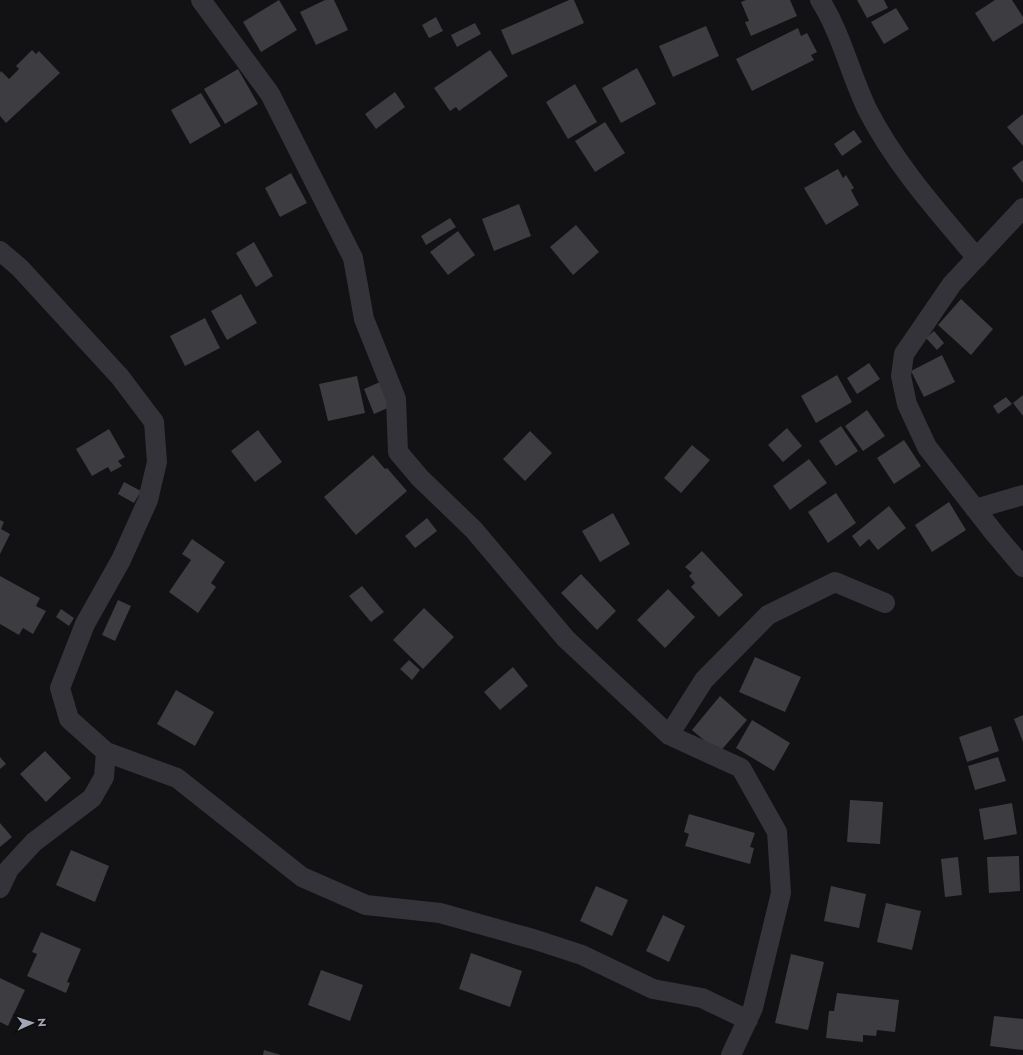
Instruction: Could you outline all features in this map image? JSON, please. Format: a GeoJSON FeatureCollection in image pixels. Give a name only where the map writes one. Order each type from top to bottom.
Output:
{"type":"FeatureCollection","features":[{"type":"Feature","properties":{"kind":"street"},"geometry":{"type":"LineString","coordinates":[[201,0],[270,94],[354,258],[364,319],[396,399],[398,452],[420,478],[474,530],[566,639],[669,735],[741,768],[777,832],[781,893],[753,1008],[731,1055]]}},
{"type":"Feature","properties":{"kind":"street"},"geometry":{"type":"LineString","coordinates":[[820,0],[837,34],[867,108],[888,144],[924,196],[977,258]]}},
{"type":"Feature","properties":{"kind":"street"},"geometry":{"type":"LineString","coordinates":[[1023,208],[952,284],[904,354],[901,376],[906,404],[927,447],[975,509],[1023,567]]}},
{"type":"Feature","properties":{"kind":"street"},"geometry":{"type":"LineString","coordinates":[[0,251],[20,268],[120,377],[154,422],[157,462],[148,500],[121,560],[85,624],[60,688],[69,719],[106,752],[177,778],[302,877],[366,905],[440,913],[533,939],[582,955],[653,989],[702,998],[748,1020]]}},
{"type":"Feature","properties":{"kind":"street"},"geometry":{"type":"LineString","coordinates":[[975,509],[1023,495]]}},
{"type":"Feature","properties":{"kind":"street"},"geometry":{"type":"LineString","coordinates":[[669,735],[704,680],[768,614],[835,582],[885,603]]}},
{"type":"Feature","properties":{"kind":"street"},"geometry":{"type":"LineString","coordinates":[[0,888],[9,869],[34,842],[92,798],[104,777],[106,752]]}},
{"type":"Feature","properties":{"kind":"building"},"geometry":{"type":"Polygon","coordinates":[[[279,0],[297,30],[261,52],[243,22],[279,0]]]}},
{"type":"Feature","properties":{"kind":"building"},"geometry":{"type":"Polygon","coordinates":[[[325,0],[334,0],[348,30],[316,45],[300,12],[325,0]]]}},
{"type":"Feature","properties":{"kind":"building"},"geometry":{"type":"Polygon","coordinates":[[[569,0],[574,0],[584,23],[512,55],[501,30],[569,0]]]}},
{"type":"Feature","properties":{"kind":"building"},"geometry":{"type":"Polygon","coordinates":[[[746,0],[790,0],[797,16],[751,36],[745,22],[749,21],[741,2],[746,0]]]}},
{"type":"Feature","properties":{"kind":"building"},"geometry":{"type":"Polygon","coordinates":[[[857,0],[884,0],[888,8],[867,18],[857,0]]]}},
{"type":"Feature","properties":{"kind":"building"},"geometry":{"type":"Polygon","coordinates":[[[995,0],[1012,0],[1023,17],[1023,23],[993,42],[975,13],[995,0]]]}},
{"type":"Feature","properties":{"kind":"building"},"geometry":{"type":"Polygon","coordinates":[[[896,8],[909,29],[884,44],[871,22],[896,8]]]}},
{"type":"Feature","properties":{"kind":"building"},"geometry":{"type":"Polygon","coordinates":[[[436,17],[443,31],[429,38],[422,25],[436,17]]]}},
{"type":"Feature","properties":{"kind":"building"},"geometry":{"type":"Polygon","coordinates":[[[475,23],[481,34],[457,47],[451,35],[475,23]]]}},
{"type":"Feature","properties":{"kind":"building"},"geometry":{"type":"Polygon","coordinates":[[[706,26],[719,56],[673,77],[659,46],[706,26]]]}},
{"type":"Feature","properties":{"kind":"building"},"geometry":{"type":"Polygon","coordinates":[[[798,28],[801,36],[807,33],[817,52],[811,55],[814,60],[752,91],[736,59],[798,28]]]}},
{"type":"Feature","properties":{"kind":"building"},"geometry":{"type":"Polygon","coordinates":[[[32,50],[36,54],[39,51],[60,73],[6,123],[0,116],[0,73],[1,71],[9,79],[19,69],[16,66],[32,50]]]}},
{"type":"Feature","properties":{"kind":"building"},"geometry":{"type":"Polygon","coordinates":[[[490,50],[508,76],[459,111],[456,107],[450,111],[434,88],[490,50]]]}},
{"type":"Feature","properties":{"kind":"building"},"geometry":{"type":"Polygon","coordinates":[[[637,68],[656,104],[621,123],[602,88],[637,68]]]}},
{"type":"Feature","properties":{"kind":"building"},"geometry":{"type":"Polygon","coordinates":[[[238,69],[258,104],[225,124],[204,89],[238,69]]]}},
{"type":"Feature","properties":{"kind":"building"},"geometry":{"type":"Polygon","coordinates":[[[575,84],[597,122],[568,139],[546,102],[575,84]]]}},
{"type":"Feature","properties":{"kind":"building"},"geometry":{"type":"Polygon","coordinates":[[[395,92],[405,107],[376,129],[365,114],[395,92]]]}},
{"type":"Feature","properties":{"kind":"building"},"geometry":{"type":"Polygon","coordinates":[[[201,93],[221,126],[190,144],[171,110],[201,93]]]}},
{"type":"Feature","properties":{"kind":"building"},"geometry":{"type":"Polygon","coordinates":[[[1023,114],[1023,146],[1007,127],[1023,114]]]}},
{"type":"Feature","properties":{"kind":"building"},"geometry":{"type":"Polygon","coordinates":[[[605,122],[625,153],[595,172],[575,141],[605,122]]]}},
{"type":"Feature","properties":{"kind":"building"},"geometry":{"type":"Polygon","coordinates":[[[854,130],[862,142],[842,156],[834,144],[854,130]]]}},
{"type":"Feature","properties":{"kind":"building"},"geometry":{"type":"Polygon","coordinates":[[[1023,160],[1023,183],[1012,168],[1023,160]]]}},
{"type":"Feature","properties":{"kind":"building"},"geometry":{"type":"Polygon","coordinates":[[[838,169],[843,178],[846,175],[854,188],[851,190],[859,205],[826,225],[804,188],[838,169]]]}},
{"type":"Feature","properties":{"kind":"building"},"geometry":{"type":"Polygon","coordinates":[[[291,173],[307,203],[280,217],[265,188],[291,173]]]}},
{"type":"Feature","properties":{"kind":"building"},"geometry":{"type":"Polygon","coordinates":[[[519,204],[531,236],[494,251],[482,219],[519,204]]]}},
{"type":"Feature","properties":{"kind":"building"},"geometry":{"type":"Polygon","coordinates":[[[450,218],[456,227],[426,245],[421,236],[450,218]]]}},
{"type":"Feature","properties":{"kind":"building"},"geometry":{"type":"Polygon","coordinates":[[[576,225],[599,252],[573,275],[550,247],[576,225]]]}},
{"type":"Feature","properties":{"kind":"building"},"geometry":{"type":"Polygon","coordinates":[[[458,231],[475,255],[448,275],[430,252],[458,231]]]}},
{"type":"Feature","properties":{"kind":"building"},"geometry":{"type":"Polygon","coordinates":[[[254,242],[273,276],[256,287],[236,253],[254,242]]]}},
{"type":"Feature","properties":{"kind":"building"},"geometry":{"type":"Polygon","coordinates":[[[241,294],[257,323],[227,340],[211,311],[241,294]]]}},
{"type":"Feature","properties":{"kind":"building"},"geometry":{"type":"Polygon","coordinates":[[[961,299],[993,329],[971,355],[938,325],[961,299]]]}},
{"type":"Feature","properties":{"kind":"building"},"geometry":{"type":"Polygon","coordinates":[[[205,318],[220,348],[185,366],[170,336],[205,318]]]}},
{"type":"Feature","properties":{"kind":"building"},"geometry":{"type":"Polygon","coordinates":[[[934,331],[944,343],[937,350],[926,338],[934,331]]]}},
{"type":"Feature","properties":{"kind":"building"},"geometry":{"type":"Polygon","coordinates":[[[942,355],[955,382],[924,397],[911,371],[942,355]]]}},
{"type":"Feature","properties":{"kind":"building"},"geometry":{"type":"Polygon","coordinates":[[[869,363],[880,379],[857,394],[847,378],[869,363]]]}},
{"type":"Feature","properties":{"kind":"building"},"geometry":{"type":"Polygon","coordinates":[[[837,375],[852,402],[816,423],[801,396],[837,375]]]}},
{"type":"Feature","properties":{"kind":"building"},"geometry":{"type":"Polygon","coordinates":[[[357,376],[365,413],[328,421],[319,384],[357,376]]]}},
{"type":"Feature","properties":{"kind":"building"},"geometry":{"type":"Polygon","coordinates":[[[380,382],[390,407],[374,414],[364,389],[380,382]]]}},
{"type":"Feature","properties":{"kind":"building"},"geometry":{"type":"Polygon","coordinates":[[[1023,395],[1023,416],[1013,403],[1023,395]]]}},
{"type":"Feature","properties":{"kind":"building"},"geometry":{"type":"Polygon","coordinates":[[[1006,397],[1012,404],[998,414],[993,406],[1006,397]]]}},
{"type":"Feature","properties":{"kind":"building"},"geometry":{"type":"Polygon","coordinates":[[[867,410],[885,436],[863,451],[845,426],[867,410]]]}},
{"type":"Feature","properties":{"kind":"building"},"geometry":{"type":"Polygon","coordinates":[[[841,426],[858,451],[836,466],[819,441],[841,426]]]}},
{"type":"Feature","properties":{"kind":"building"},"geometry":{"type":"Polygon","coordinates":[[[787,428],[802,446],[783,462],[768,445],[787,428]]]}},
{"type":"Feature","properties":{"kind":"building"},"geometry":{"type":"Polygon","coordinates":[[[109,429],[125,457],[118,461],[122,466],[111,472],[108,467],[92,476],[76,449],[109,429]]]}},
{"type":"Feature","properties":{"kind":"building"},"geometry":{"type":"Polygon","coordinates":[[[258,430],[282,462],[255,482],[231,451],[258,430]]]}},
{"type":"Feature","properties":{"kind":"building"},"geometry":{"type":"Polygon","coordinates":[[[530,431],[552,453],[525,481],[503,459],[530,431]]]}},
{"type":"Feature","properties":{"kind":"building"},"geometry":{"type":"Polygon","coordinates":[[[904,440],[921,466],[894,484],[877,458],[904,440]]]}},
{"type":"Feature","properties":{"kind":"building"},"geometry":{"type":"Polygon","coordinates":[[[692,445],[710,460],[681,493],[664,478],[692,445]]]}},
{"type":"Feature","properties":{"kind":"building"},"geometry":{"type":"Polygon","coordinates":[[[373,455],[385,469],[387,468],[407,491],[356,535],[324,497],[373,455]]]}},
{"type":"Feature","properties":{"kind":"building"},"geometry":{"type":"Polygon","coordinates":[[[809,459],[827,483],[790,510],[773,486],[809,459]]]}},
{"type":"Feature","properties":{"kind":"building"},"geometry":{"type":"Polygon","coordinates":[[[124,482],[141,491],[134,503],[118,494],[124,482]]]}},
{"type":"Feature","properties":{"kind":"building"},"geometry":{"type":"Polygon","coordinates":[[[836,493],[856,523],[828,543],[808,512],[836,493]]]}},
{"type":"Feature","properties":{"kind":"building"},"geometry":{"type":"Polygon","coordinates":[[[949,502],[966,530],[932,552],[915,525],[949,502]]]}},
{"type":"Feature","properties":{"kind":"building"},"geometry":{"type":"Polygon","coordinates":[[[889,506],[906,528],[878,550],[869,539],[860,547],[852,536],[889,506]]]}},
{"type":"Feature","properties":{"kind":"building"},"geometry":{"type":"Polygon","coordinates":[[[613,513],[630,544],[600,562],[582,531],[613,513]]]}},
{"type":"Feature","properties":{"kind":"building"},"geometry":{"type":"Polygon","coordinates":[[[427,518],[437,531],[415,548],[405,536],[427,518]]]}},
{"type":"Feature","properties":{"kind":"building"},"geometry":{"type":"Polygon","coordinates":[[[0,520],[4,522],[1,529],[10,534],[0,554],[0,520]]]}},
{"type":"Feature","properties":{"kind":"building"},"geometry":{"type":"Polygon","coordinates":[[[192,539],[225,562],[211,583],[216,587],[198,613],[169,592],[191,560],[182,554],[192,539]]]}},
{"type":"Feature","properties":{"kind":"building"},"geometry":{"type":"Polygon","coordinates":[[[702,551],[743,595],[719,617],[691,587],[695,583],[689,576],[692,573],[685,567],[702,551]]]}},
{"type":"Feature","properties":{"kind":"building"},"geometry":{"type":"Polygon","coordinates":[[[581,574],[616,611],[597,630],[561,593],[581,574]]]}},
{"type":"Feature","properties":{"kind":"building"},"geometry":{"type":"Polygon","coordinates":[[[0,576],[40,598],[36,606],[46,611],[33,634],[23,628],[19,635],[0,624],[0,576]]]}},
{"type":"Feature","properties":{"kind":"building"},"geometry":{"type":"Polygon","coordinates":[[[362,586],[384,612],[371,622],[349,596],[362,586]]]}},
{"type":"Feature","properties":{"kind":"building"},"geometry":{"type":"Polygon","coordinates":[[[668,589],[695,617],[665,648],[637,620],[668,589]]]}},
{"type":"Feature","properties":{"kind":"building"},"geometry":{"type":"Polygon","coordinates":[[[118,600],[131,606],[115,641],[102,635],[118,600]]]}},
{"type":"Feature","properties":{"kind":"building"},"geometry":{"type":"Polygon","coordinates":[[[424,608],[454,637],[423,669],[393,640],[424,608]]]}},
{"type":"Feature","properties":{"kind":"building"},"geometry":{"type":"Polygon","coordinates":[[[61,609],[74,618],[69,626],[56,617],[61,609]]]}},
{"type":"Feature","properties":{"kind":"building"},"geometry":{"type":"Polygon","coordinates":[[[755,657],[801,677],[785,712],[739,692],[755,657]]]}},
{"type":"Feature","properties":{"kind":"building"},"geometry":{"type":"Polygon","coordinates":[[[409,660],[420,670],[412,680],[400,669],[409,660]]]}},
{"type":"Feature","properties":{"kind":"building"},"geometry":{"type":"Polygon","coordinates":[[[513,667],[528,686],[500,710],[484,692],[513,667]]]}},
{"type":"Feature","properties":{"kind":"building"},"geometry":{"type":"Polygon","coordinates":[[[176,690],[214,712],[195,746],[157,724],[176,690]]]}},
{"type":"Feature","properties":{"kind":"building"},"geometry":{"type":"Polygon","coordinates":[[[720,696],[747,720],[719,753],[692,730],[720,696]]]}},
{"type":"Feature","properties":{"kind":"building"},"geometry":{"type":"Polygon","coordinates":[[[1023,715],[1023,742],[1014,719],[1023,715]]]}},
{"type":"Feature","properties":{"kind":"building"},"geometry":{"type":"Polygon","coordinates":[[[752,720],[790,743],[774,771],[736,748],[752,720]]]}},
{"type":"Feature","properties":{"kind":"building"},"geometry":{"type":"Polygon","coordinates":[[[991,726],[999,751],[967,762],[959,737],[991,726]]]}},
{"type":"Feature","properties":{"kind":"building"},"geometry":{"type":"Polygon","coordinates":[[[45,751],[71,778],[46,802],[20,774],[45,751]]]}},
{"type":"Feature","properties":{"kind":"building"},"geometry":{"type":"Polygon","coordinates":[[[0,757],[6,764],[0,769],[0,757]]]}},
{"type":"Feature","properties":{"kind":"building"},"geometry":{"type":"Polygon","coordinates":[[[998,757],[1006,781],[975,790],[968,766],[998,757]]]}},
{"type":"Feature","properties":{"kind":"building"},"geometry":{"type":"Polygon","coordinates":[[[850,800],[883,802],[880,844],[847,842],[850,800]]]}},
{"type":"Feature","properties":{"kind":"building"},"geometry":{"type":"Polygon","coordinates":[[[1012,803],[1017,834],[984,840],[979,809],[1012,803]]]}},
{"type":"Feature","properties":{"kind":"building"},"geometry":{"type":"Polygon","coordinates":[[[689,814],[755,833],[750,847],[754,848],[750,864],[685,846],[689,834],[684,832],[689,814]]]}},
{"type":"Feature","properties":{"kind":"building"},"geometry":{"type":"Polygon","coordinates":[[[0,823],[12,837],[0,847],[0,823]]]}},
{"type":"Feature","properties":{"kind":"building"},"geometry":{"type":"Polygon","coordinates":[[[71,850],[109,866],[95,902],[56,885],[71,850]]]}},
{"type":"Feature","properties":{"kind":"building"},"geometry":{"type":"Polygon","coordinates":[[[1019,856],[1020,891],[989,893],[987,857],[1019,856]]]}},
{"type":"Feature","properties":{"kind":"building"},"geometry":{"type":"Polygon","coordinates":[[[958,857],[962,895],[945,897],[941,859],[958,857]]]}},
{"type":"Feature","properties":{"kind":"building"},"geometry":{"type":"Polygon","coordinates":[[[596,886],[628,900],[612,936],[580,921],[596,886]]]}},
{"type":"Feature","properties":{"kind":"building"},"geometry":{"type":"Polygon","coordinates":[[[831,886],[866,894],[859,928],[824,921],[831,886]]]}},
{"type":"Feature","properties":{"kind":"building"},"geometry":{"type":"Polygon","coordinates":[[[886,903],[921,911],[912,950],[877,942],[886,903]]]}},
{"type":"Feature","properties":{"kind":"building"},"geometry":{"type":"Polygon","coordinates":[[[663,915],[685,926],[669,962],[646,951],[663,915]]]}},
{"type":"Feature","properties":{"kind":"building"},"geometry":{"type":"Polygon","coordinates":[[[41,932],[81,949],[67,982],[70,983],[66,993],[27,976],[37,954],[32,952],[41,932]]]}},
{"type":"Feature","properties":{"kind":"building"},"geometry":{"type":"Polygon","coordinates":[[[471,953],[522,971],[510,1007],[459,989],[471,953]]]}},
{"type":"Feature","properties":{"kind":"building"},"geometry":{"type":"Polygon","coordinates":[[[791,954],[824,962],[808,1030],[775,1023],[791,954]]]}},
{"type":"Feature","properties":{"kind":"building"},"geometry":{"type":"Polygon","coordinates":[[[321,970],[363,985],[350,1021],[308,1005],[321,970]]]}},
{"type":"Feature","properties":{"kind":"building"},"geometry":{"type":"Polygon","coordinates":[[[0,978],[25,990],[8,1026],[0,1022],[0,978]]]}},
{"type":"Feature","properties":{"kind":"building"},"geometry":{"type":"Polygon","coordinates":[[[837,993],[899,1000],[895,1032],[877,1030],[876,1036],[863,1035],[863,1042],[826,1038],[829,1011],[834,1011],[837,993]]]}},
{"type":"Feature","properties":{"kind":"building"},"geometry":{"type":"Polygon","coordinates":[[[994,1016],[1023,1019],[1023,1050],[990,1046],[994,1016]]]}},
{"type":"Feature","properties":{"kind":"building"},"geometry":{"type":"Polygon","coordinates":[[[264,1050],[281,1055],[263,1055],[264,1050]]]}}]}
